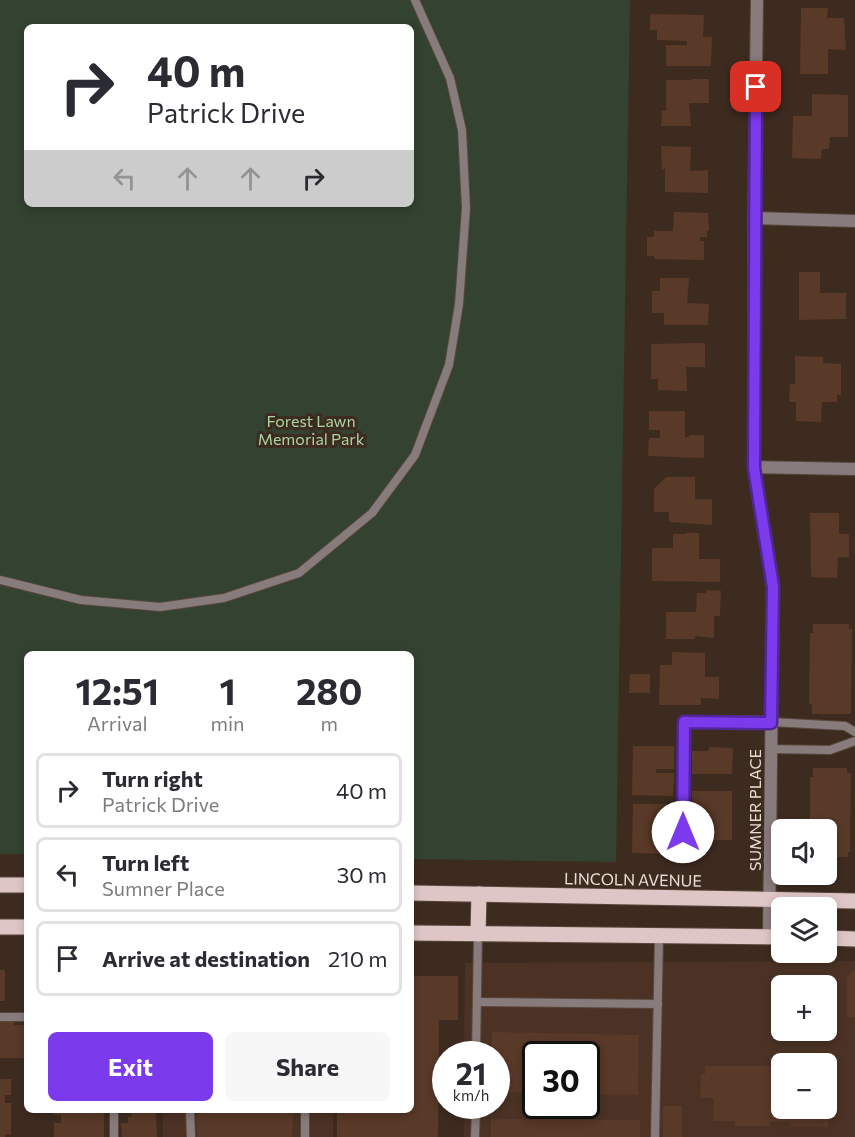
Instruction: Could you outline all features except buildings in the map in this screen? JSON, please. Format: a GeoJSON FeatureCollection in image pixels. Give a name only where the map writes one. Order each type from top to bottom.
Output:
{"type":"FeatureCollection","features":[{"type":"Feature","properties":{"kind":"main road"},"geometry":{"type":"LineString","coordinates":[[0,885],[24,885]]}},
{"type":"Feature","properties":{"kind":"main road","name":"LINCOLN AVENUE"},"geometry":{"type":"LineString","coordinates":[[414,893],[855,901]]}},
{"type":"Feature","properties":{"kind":"main road"},"geometry":{"type":"LineString","coordinates":[[478,934],[479,894]]}},
{"type":"Feature","properties":{"kind":"main road"},"geometry":{"type":"LineString","coordinates":[[0,927],[24,927]]}},
{"type":"Feature","properties":{"kind":"main road"},"geometry":{"type":"LineString","coordinates":[[414,933],[771,937]]}},
{"type":"Feature","properties":{"kind":"main road"},"geometry":{"type":"LineString","coordinates":[[837,938],[855,939]]}},
{"type":"Feature","properties":{"kind":"street","name":"SUMNER PLACE"},"geometry":{"type":"LineString","coordinates":[[757,0],[754,468],[773,587],[770,748],[771,907]]}},
{"type":"Feature","properties":{"kind":"street"},"geometry":{"type":"LineString","coordinates":[[754,218],[855,221]]}},
{"type":"Feature","properties":{"kind":"street"},"geometry":{"type":"LineString","coordinates":[[754,468],[855,469]]}},
{"type":"Feature","properties":{"kind":"street"},"geometry":{"type":"LineString","coordinates":[[683,832],[684,722],[771,723]]}},
{"type":"Feature","properties":{"kind":"lane"},"geometry":{"type":"LineString","coordinates":[[0,580],[81,600],[160,607],[224,598],[299,573],[372,513],[415,454],[449,365],[459,304],[466,208],[462,130],[450,78],[415,0]]}},
{"type":"Feature","properties":{"kind":"lane"},"geometry":{"type":"LineString","coordinates":[[771,723],[845,726],[855,732]]}},
{"type":"Feature","properties":{"kind":"lane"},"geometry":{"type":"LineString","coordinates":[[770,748],[830,750],[855,741]]}},
{"type":"Feature","properties":{"kind":"lane"},"geometry":{"type":"LineString","coordinates":[[476,1041],[478,934]]}},
{"type":"Feature","properties":{"kind":"lane"},"geometry":{"type":"LineString","coordinates":[[655,1137],[659,936]]}},
{"type":"Feature","properties":{"kind":"lane"},"geometry":{"type":"LineString","coordinates":[[477,1002],[658,1004]]}},
{"type":"Feature","properties":{"kind":"lane"},"geometry":{"type":"LineString","coordinates":[[0,1017],[24,1017]]}},
{"type":"Feature","properties":{"kind":"lane"},"geometry":{"type":"LineString","coordinates":[[114,1113],[114,1137]]}},
{"type":"Feature","properties":{"kind":"lane"},"geometry":{"type":"LineString","coordinates":[[190,1113],[190,1137]]}},
{"type":"Feature","properties":{"kind":"lane"},"geometry":{"type":"LineString","coordinates":[[305,1113],[305,1137]]}},
{"type":"Feature","properties":{"kind":"lane"},"geometry":{"type":"LineString","coordinates":[[475,1137],[476,1119]]}},
{"type":"Feature","properties":{"kind":"shaded area"},"geometry":{"type":"Polygon","coordinates":[[[837,961],[855,961],[855,1137],[464,1137],[464,1119],[510,1119],[510,1041],[464,1041],[465,963],[837,963],[837,961]]]}},
{"type":"Feature","properties":{"kind":"shaded area"},"geometry":{"type":"Polygon","coordinates":[[[163,1113],[333,1113],[333,1137],[163,1137],[163,1113]]]}},
{"type":"Feature","properties":{"kind":"green space","name":"Forest Lawn Memorial Park"},"geometry":{"type":"Polygon","coordinates":[[[0,0],[630,0],[616,862],[414,859],[414,651],[24,651],[24,854],[0,854],[0,0]]]}},
{"type":"Feature","properties":{"kind":"route"},"geometry":{"type":"LineString","coordinates":[[683,832],[684,722],[771,723],[773,587],[754,468],[756,87]]}}]}
